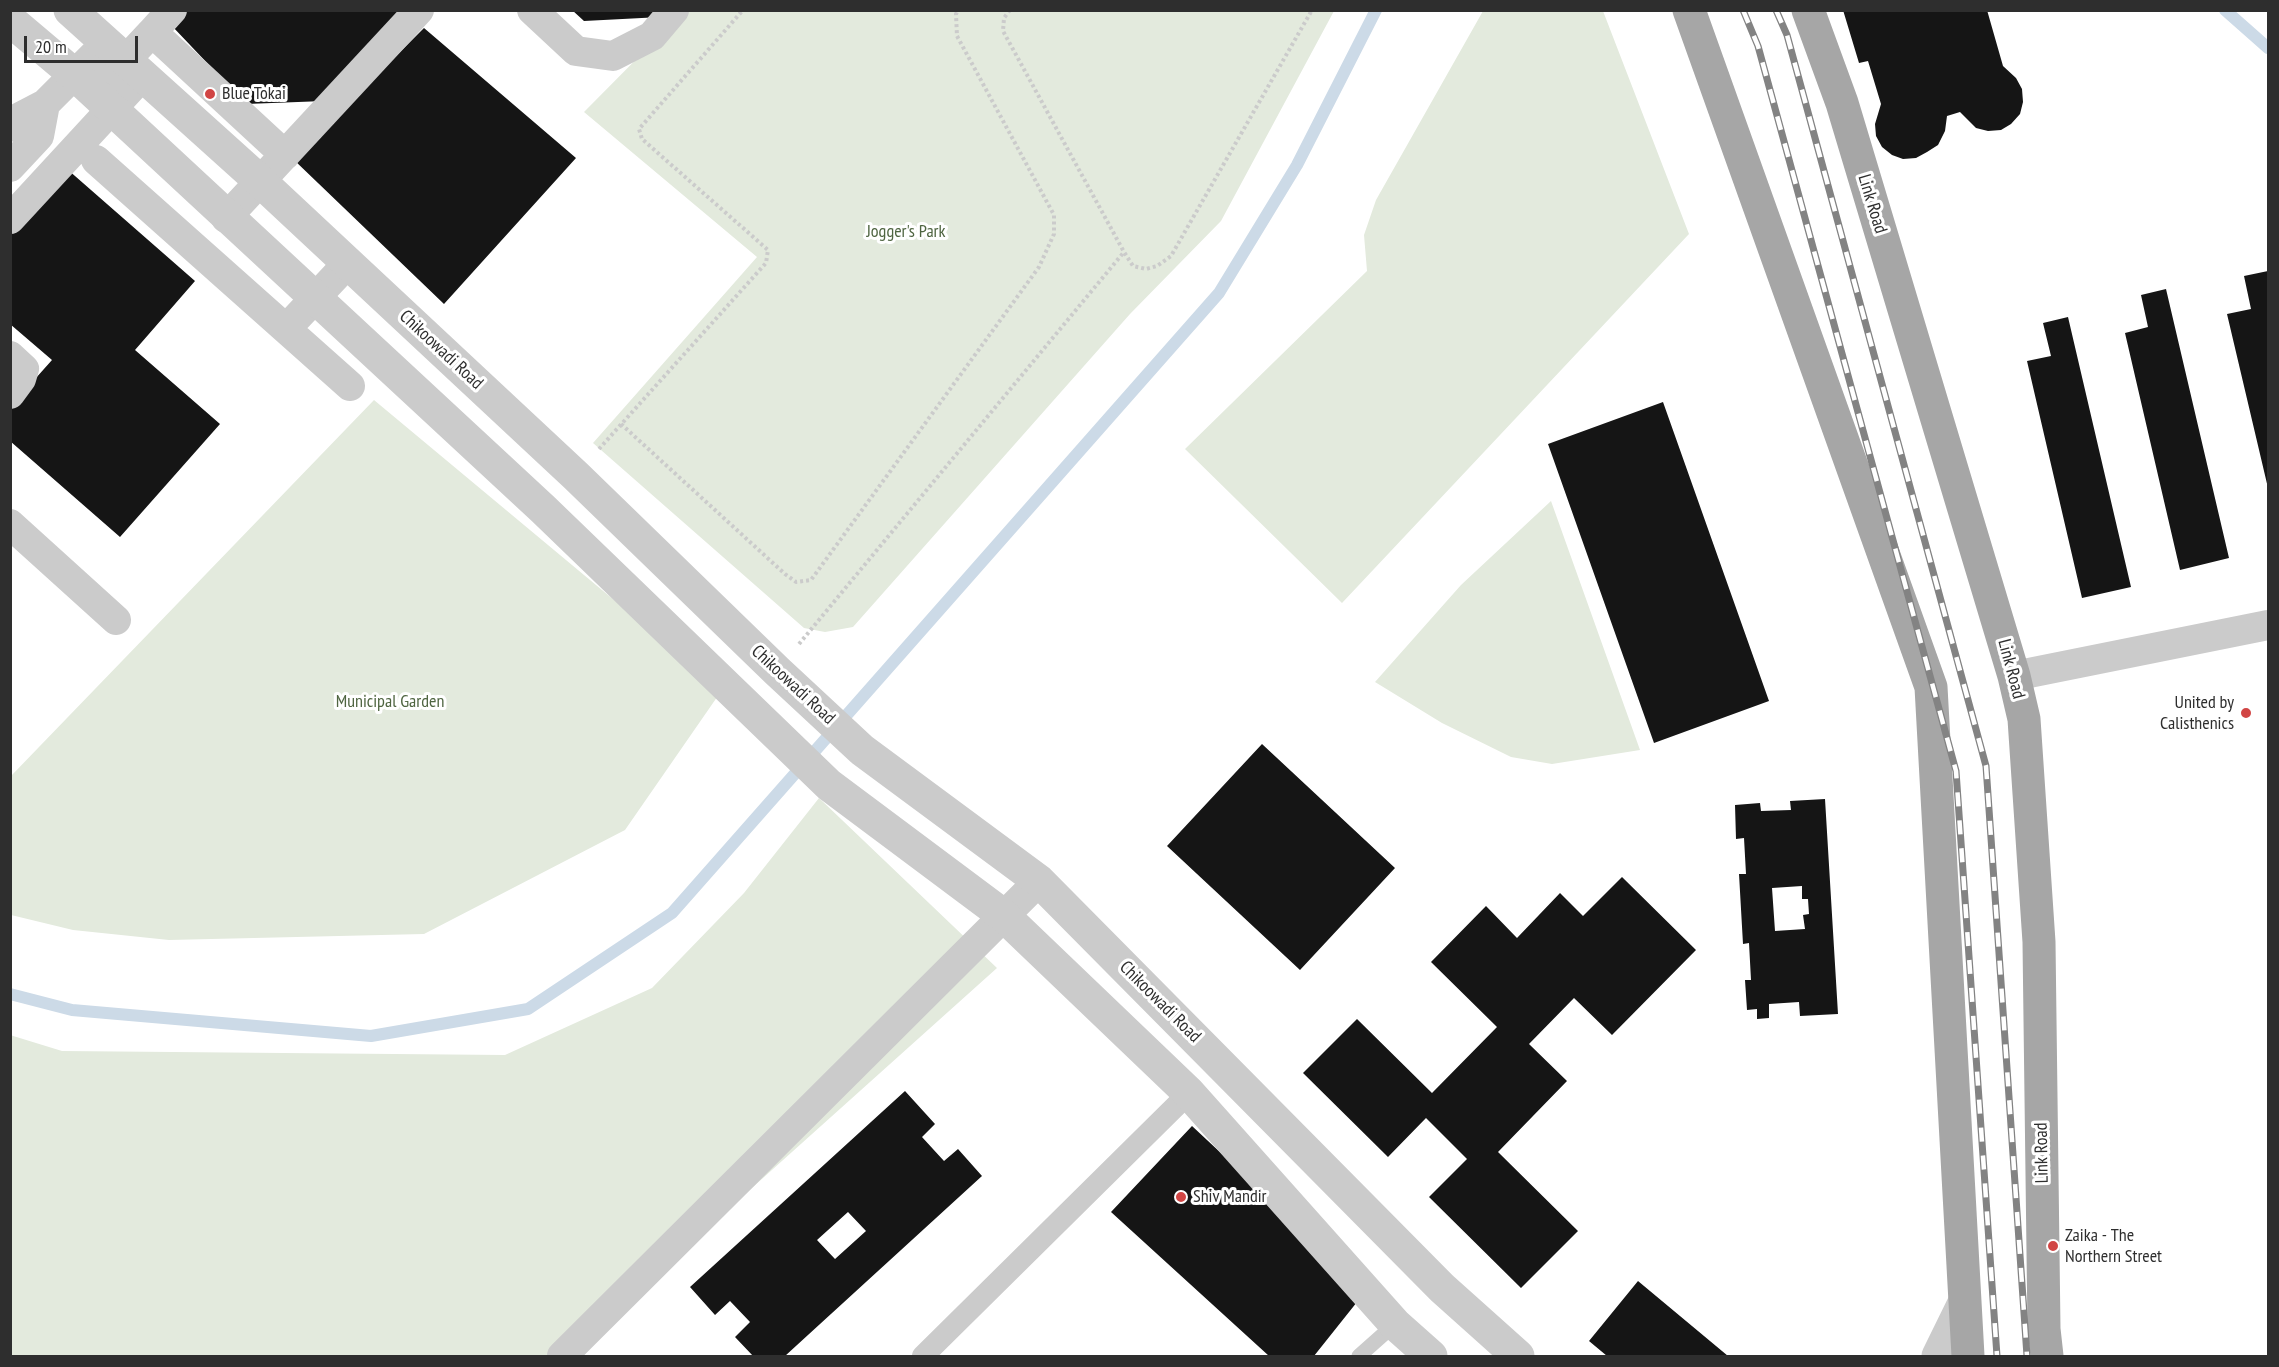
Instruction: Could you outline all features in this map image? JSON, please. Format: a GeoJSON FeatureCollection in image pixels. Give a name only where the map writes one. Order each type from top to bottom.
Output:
{"type":"FeatureCollection","features":[{"type":"Feature","properties":{"kind":"main road"},"geometry":{"type":"LineString","coordinates":[[1689,10],[1931,687],[1968,1356]]}},
{"type":"Feature","properties":{"kind":"main road","name":"Link Road"},"geometry":{"type":"LineString","coordinates":[[1808,10],[1842,103],[2014,676],[2024,719],[2040,942],[2044,1329],[2047,1356]]}},
{"type":"Feature","properties":{"kind":"street","name":"Chikoowadi Road"},"geometry":{"type":"LineString","coordinates":[[69,10],[126,59],[348,263],[576,476],[862,750],[1039,881],[1442,1288],[1518,1356]]}},
{"type":"Feature","properties":{"kind":"street"},"geometry":{"type":"LineString","coordinates":[[10,219],[93,93],[172,10]]}},
{"type":"Feature","properties":{"kind":"street"},"geometry":{"type":"LineString","coordinates":[[226,218],[419,10]]}},
{"type":"Feature","properties":{"kind":"street"},"geometry":{"type":"LineString","coordinates":[[532,10],[576,51],[613,56],[652,36],[674,10]]}},
{"type":"Feature","properties":{"kind":"street"},"geometry":{"type":"LineString","coordinates":[[10,20],[93,93],[543,509],[765,726],[830,785],[1003,915],[1189,1093],[1395,1324],[1431,1356]]}},
{"type":"Feature","properties":{"kind":"street"},"geometry":{"type":"LineString","coordinates":[[152,32],[285,155]]}},
{"type":"Feature","properties":{"kind":"street"},"geometry":{"type":"LineString","coordinates":[[10,127],[20,117],[45,104],[93,93],[126,59]]}},
{"type":"Feature","properties":{"kind":"street"},"geometry":{"type":"LineString","coordinates":[[10,166],[39,136],[45,104]]}},
{"type":"Feature","properties":{"kind":"street"},"geometry":{"type":"LineString","coordinates":[[96,160],[350,386]]}},
{"type":"Feature","properties":{"kind":"street"},"geometry":{"type":"LineString","coordinates":[[286,329],[348,263]]}},
{"type":"Feature","properties":{"kind":"street"},"geometry":{"type":"LineString","coordinates":[[10,356],[24,369],[21,380],[10,393]]}},
{"type":"Feature","properties":{"kind":"street"},"geometry":{"type":"LineString","coordinates":[[10,524],[116,620]]}},
{"type":"Feature","properties":{"kind":"street"},"geometry":{"type":"LineString","coordinates":[[2014,676],[2268,626]]}},
{"type":"Feature","properties":{"kind":"street"},"geometry":{"type":"LineString","coordinates":[[562,1356],[1039,881]]}},
{"type":"Feature","properties":{"kind":"street"},"geometry":{"type":"LineString","coordinates":[[923,1356],[1189,1093]]}},
{"type":"Feature","properties":{"kind":"street"},"geometry":{"type":"LineString","coordinates":[[1938,1356],[1964,1303]]}},
{"type":"Feature","properties":{"kind":"lane"},"geometry":{"type":"LineString","coordinates":[[1359,1356],[1395,1324]]}},
{"type":"Feature","properties":{"kind":"path"},"geometry":{"type":"LineString","coordinates":[[743,10],[639,129],[642,139],[768,250],[766,263],[621,424],[796,582],[811,580],[1039,267],[1054,234],[1054,215],[957,36],[956,14],[958,10]]}},
{"type":"Feature","properties":{"kind":"path"},"geometry":{"type":"LineString","coordinates":[[1010,10],[1004,18],[1003,31],[1124,252],[1133,266],[1146,269],[1157,266],[1171,256],[1312,10]]}},
{"type":"Feature","properties":{"kind":"path"},"geometry":{"type":"LineString","coordinates":[[777,671],[1124,252]]}},
{"type":"Feature","properties":{"kind":"green space","name":"Jogger's Park"},"geometry":{"type":"Polygon","coordinates":[[[684,11],[1334,11],[1221,221],[1130,314],[853,627],[825,632],[804,628],[593,443],[757,257],[584,112],[684,11]]]}},
{"type":"Feature","properties":{"kind":"green space"},"geometry":{"type":"Polygon","coordinates":[[[1483,11],[1603,11],[1689,234],[1342,603],[1185,449],[1367,271],[1364,235],[1376,200],[1483,11]]]}},
{"type":"Feature","properties":{"kind":"green space","name":"Municipal Garden"},"geometry":{"type":"Polygon","coordinates":[[[374,400],[722,690],[625,830],[424,934],[169,940],[73,930],[11,915],[11,776],[374,400]]]}},
{"type":"Feature","properties":{"kind":"green space"},"geometry":{"type":"Polygon","coordinates":[[[1551,501],[1640,750],[1552,764],[1511,757],[1442,723],[1375,682],[1461,585],[1551,501]]]}},
{"type":"Feature","properties":{"kind":"green space"},"geometry":{"type":"Polygon","coordinates":[[[819,798],[997,968],[597,1327],[568,1356],[11,1356],[10,1035],[62,1051],[505,1055],[652,988],[744,893],[819,798]]]}},
{"type":"Feature","properties":{"kind":"building"},"geometry":{"type":"Polygon","coordinates":[[[186,10],[405,10],[324,101],[246,104],[172,26],[186,10]]]}},
{"type":"Feature","properties":{"kind":"building"},"geometry":{"type":"Polygon","coordinates":[[[572,10],[667,10],[661,17],[584,21],[572,10]]]}},
{"type":"Feature","properties":{"kind":"building"},"geometry":{"type":"Polygon","coordinates":[[[1843,10],[1987,10],[2003,66],[2016,78],[2022,89],[2023,102],[2020,114],[2011,124],[2001,130],[1988,131],[1976,128],[1960,112],[1947,116],[1945,131],[1938,145],[1916,158],[1903,159],[1892,155],[1882,147],[1876,136],[1875,124],[1881,104],[1868,61],[1859,63],[1843,10]]]}},
{"type":"Feature","properties":{"kind":"building"},"geometry":{"type":"Polygon","coordinates":[[[424,28],[576,158],[444,304],[293,159],[424,28]]]}},
{"type":"Feature","properties":{"kind":"building"},"geometry":{"type":"Polygon","coordinates":[[[67,169],[195,281],[135,350],[220,424],[120,537],[10,441],[10,407],[52,360],[10,324],[10,233],[67,169]]]}},
{"type":"Feature","properties":{"kind":"building"},"geometry":{"type":"Polygon","coordinates":[[[2268,271],[2268,488],[2227,314],[2251,309],[2244,276],[2268,271]]]}},
{"type":"Feature","properties":{"kind":"building"},"geometry":{"type":"Polygon","coordinates":[[[2166,289],[2229,558],[2180,570],[2125,333],[2148,327],[2141,295],[2166,289]]]}},
{"type":"Feature","properties":{"kind":"building"},"geometry":{"type":"Polygon","coordinates":[[[2068,317],[2131,587],[2082,598],[2027,361],[2051,356],[2043,323],[2068,317]]]}},
{"type":"Feature","properties":{"kind":"building"},"geometry":{"type":"Polygon","coordinates":[[[1663,402],[1769,701],[1654,743],[1548,444],[1663,402]]]}},
{"type":"Feature","properties":{"kind":"building"},"geometry":{"type":"Polygon","coordinates":[[[1262,744],[1395,868],[1300,970],[1167,846],[1262,744]]]}},
{"type":"Feature","properties":{"kind":"building"},"geometry":{"type":"Polygon","coordinates":[[[1825,799],[1838,1014],[1800,1016],[1799,1002],[1769,1004],[1769,1018],[1757,1019],[1757,1009],[1747,1010],[1745,980],[1751,980],[1749,943],[1743,944],[1739,874],[1746,874],[1744,838],[1736,839],[1735,805],[1760,803],[1761,811],[1791,810],[1790,801],[1825,799]],[[1802,886],[1772,888],[1775,931],[1805,929],[1803,915],[1809,914],[1808,899],[1802,899],[1802,886]]]}},
{"type":"Feature","properties":{"kind":"building"},"geometry":{"type":"Polygon","coordinates":[[[1622,877],[1696,950],[1612,1035],[1574,998],[1529,1044],[1567,1081],[1498,1152],[1578,1231],[1521,1288],[1429,1197],[1467,1159],[1426,1118],[1388,1157],[1303,1073],[1357,1019],[1432,1093],[1497,1027],[1431,962],[1486,906],[1517,938],[1560,893],[1583,916],[1622,877]]]}},
{"type":"Feature","properties":{"kind":"building"},"geometry":{"type":"Polygon","coordinates":[[[905,1091],[935,1124],[922,1137],[944,1161],[958,1149],[982,1176],[785,1356],[753,1356],[735,1337],[750,1322],[730,1301],[715,1315],[690,1287],[905,1091]],[[848,1212],[817,1240],[835,1259],[866,1231],[848,1212]]]}},
{"type":"Feature","properties":{"kind":"building"},"geometry":{"type":"Polygon","coordinates":[[[1192,1126],[1252,1182],[1357,1302],[1314,1356],[1269,1356],[1111,1212],[1192,1126]]]}},
{"type":"Feature","properties":{"kind":"building"},"geometry":{"type":"Polygon","coordinates":[[[1638,1281],[1728,1356],[1607,1356],[1589,1341],[1638,1281]]]}},
{"type":"Feature","properties":{"kind":"waterway"},"geometry":{"type":"LineString","coordinates":[[10,994],[72,1010],[371,1036],[528,1009],[672,913],[1219,293],[1297,165],[1376,10]]}},
{"type":"Feature","properties":{"kind":"waterway"},"geometry":{"type":"LineString","coordinates":[[2225,10],[2268,48]]}},
{"type":"Feature","properties":{"kind":"railway"},"geometry":{"type":"LineString","coordinates":[[1743,10],[1758,46],[1956,771],[1997,1356]]}},
{"type":"Feature","properties":{"kind":"railway"},"geometry":{"type":"LineString","coordinates":[[1776,10],[1787,35],[1986,766],[2027,1356]]}},
{"type":"Feature","properties":{"kind":"place","name":"Blue Tokai"},"geometry":{"type":"Point","coordinates":[210,94]}},
{"type":"Feature","properties":{"kind":"place","name":"United by Calisthenics"},"geometry":{"type":"Point","coordinates":[2246,713]}},
{"type":"Feature","properties":{"kind":"place","name":"Shiv Mandir"},"geometry":{"type":"Point","coordinates":[1181,1197]}},
{"type":"Feature","properties":{"kind":"place","name":"Zaika - The Northern Street"},"geometry":{"type":"Point","coordinates":[2053,1246]}}]}
